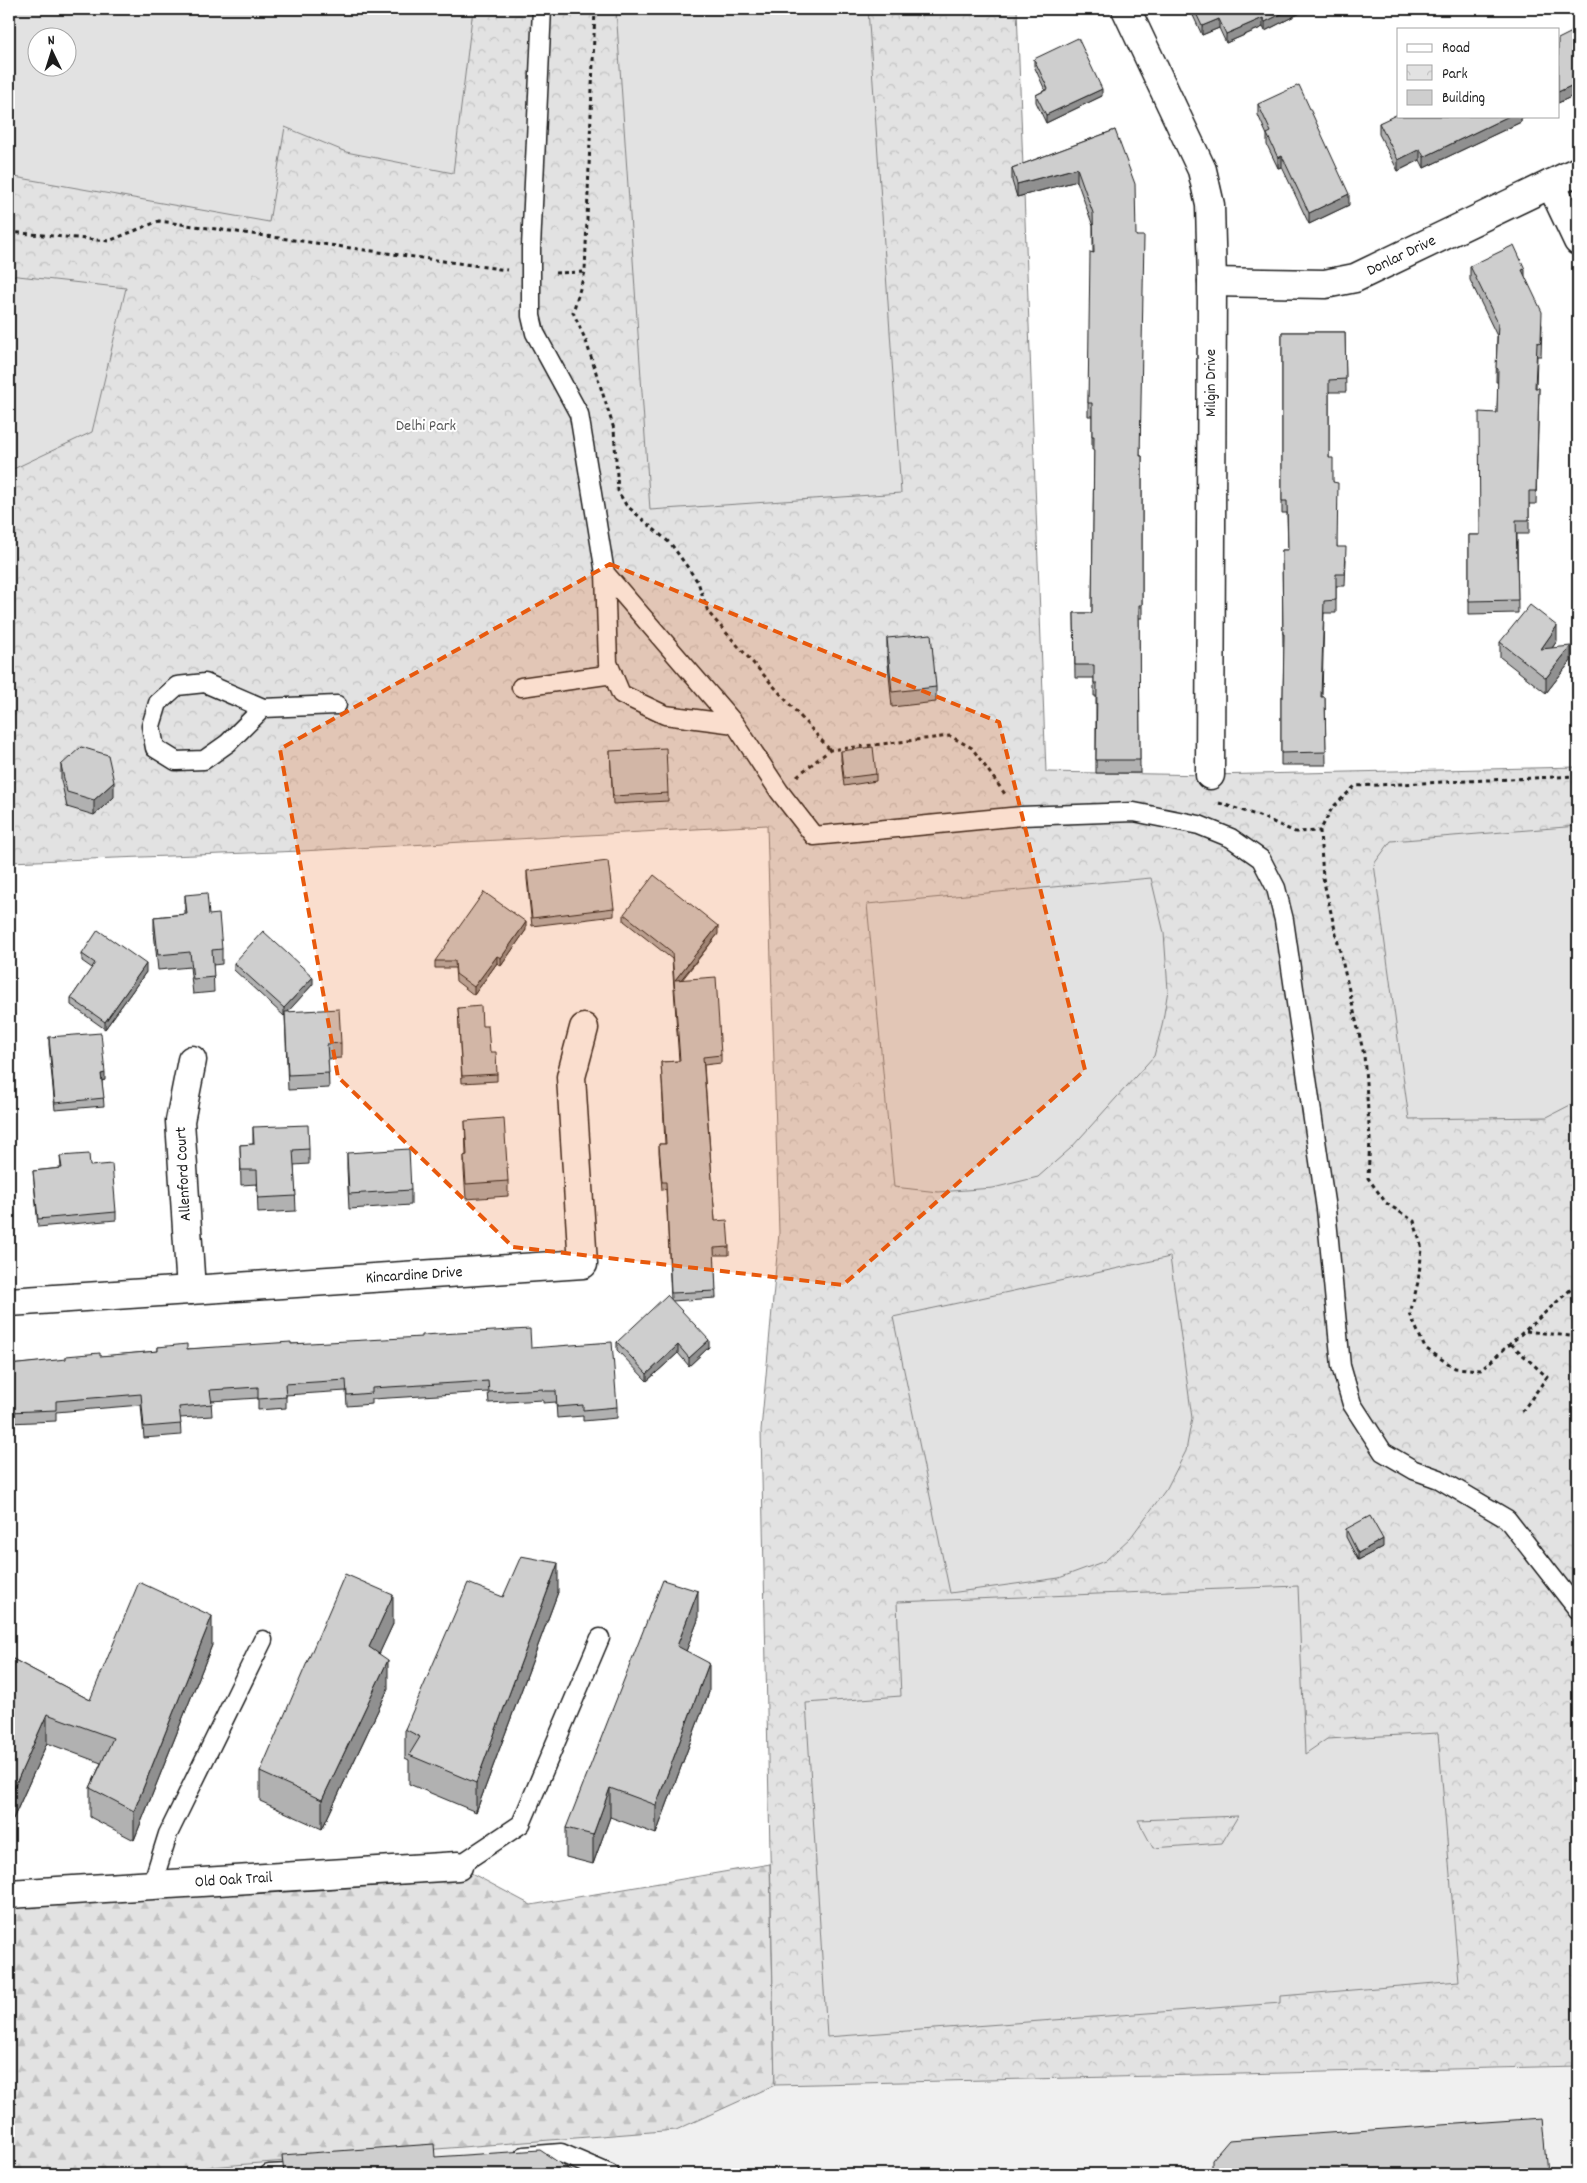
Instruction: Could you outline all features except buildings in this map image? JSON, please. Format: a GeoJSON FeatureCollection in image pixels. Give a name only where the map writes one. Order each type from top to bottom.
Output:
{"type":"FeatureCollection","features":[{"type":"Feature","properties":{"kind":"street","name":"Milgin Drive"},"geometry":{"type":"LineString","coordinates":[[1126,9],[1202,170],[1210,205],[1212,282],[1210,775]]}},
{"type":"Feature","properties":{"kind":"street","name":"Donlar Drive"},"geometry":{"type":"LineString","coordinates":[[1212,282],[1325,284],[1355,278],[1578,171]]}},
{"type":"Feature","properties":{"kind":"street"},"geometry":{"type":"LineString","coordinates":[[1551,184],[1578,242]]}},
{"type":"Feature","properties":{"kind":"street","name":"Kincardine Drive"},"geometry":{"type":"LineString","coordinates":[[9,1302],[583,1264],[571,1077],[584,1028]]}},
{"type":"Feature","properties":{"kind":"street","name":"Allenford Court"},"geometry":{"type":"LineString","coordinates":[[191,1290],[180,1121],[192,1060]]}},
{"type":"Feature","properties":{"kind":"street","name":"Old Oak Trail"},"geometry":{"type":"LineString","coordinates":[[9,1894],[458,1866]]}},
{"type":"Feature","properties":{"kind":"lane"},"geometry":{"type":"LineString","coordinates":[[542,9],[531,248],[531,316],[535,333],[578,414],[605,573],[608,662],[621,694],[665,715],[735,724]]}},
{"type":"Feature","properties":{"kind":"lane"},"geometry":{"type":"LineString","coordinates":[[605,573],[735,724],[779,791],[814,836],[1022,816],[1134,812],[1199,825],[1231,838],[1261,858],[1276,888],[1284,920],[1326,1209],[1341,1366],[1352,1404],[1383,1452],[1414,1470],[1439,1478],[1507,1519],[1578,1610]]}},
{"type":"Feature","properties":{"kind":"lane"},"geometry":{"type":"LineString","coordinates":[[521,687],[613,674]]}},
{"type":"Feature","properties":{"kind":"lane"},"geometry":{"type":"LineString","coordinates":[[263,708],[228,743],[204,760],[176,761],[155,748],[151,726],[158,703],[177,686],[205,684],[263,708],[337,705]]}},
{"type":"Feature","properties":{"kind":"lane"},"geometry":{"type":"LineString","coordinates":[[458,1866],[521,1824],[600,1638]]}},
{"type":"Feature","properties":{"kind":"lane"},"geometry":{"type":"LineString","coordinates":[[152,1885],[168,1834],[263,1640]]}},
{"type":"Feature","properties":{"kind":"lane"},"geometry":{"type":"LineString","coordinates":[[503,2157],[562,2153],[610,2174]]}},
{"type":"Feature","properties":{"kind":"lane"},"geometry":{"type":"LineString","coordinates":[[269,2174],[327,2170]]}},
{"type":"Feature","properties":{"kind":"path"},"geometry":{"type":"LineString","coordinates":[[595,9],[584,272],[573,312],[586,341],[614,429],[618,491],[626,505],[671,544],[698,582],[708,612],[830,750]]}},
{"type":"Feature","properties":{"kind":"path"},"geometry":{"type":"LineString","coordinates":[[9,232],[109,241],[158,221],[532,273],[584,272]]}},
{"type":"Feature","properties":{"kind":"path"},"geometry":{"type":"LineString","coordinates":[[779,791],[830,750],[950,736],[972,748],[1022,816]]}},
{"type":"Feature","properties":{"kind":"path"},"geometry":{"type":"LineString","coordinates":[[1578,776],[1355,786],[1332,808],[1320,831],[1323,878],[1364,1054],[1370,1139],[1368,1178],[1386,1203],[1414,1221],[1422,1249],[1418,1282],[1410,1314],[1425,1348],[1455,1368],[1481,1370],[1578,1283]]}},
{"type":"Feature","properties":{"kind":"path"},"geometry":{"type":"LineString","coordinates":[[1526,1330],[1578,1337]]}},
{"type":"Feature","properties":{"kind":"path"},"geometry":{"type":"LineString","coordinates":[[1511,1344],[1547,1377],[1522,1412]]}},
{"type":"Feature","properties":{"kind":"highlighted area"},"geometry":{"type":"Polygon","coordinates":[[[610,564],[999,722],[1085,1070],[843,1285],[513,1247],[338,1077],[280,749],[610,564]]]}},
{"type":"Feature","properties":{"kind":"shaded area"},"geometry":{"type":"Polygon","coordinates":[[[1578,2066],[1578,2174],[122,2174],[676,2130],[775,2085],[1578,2066]]]}},
{"type":"Feature","properties":{"kind":"green space","name":"Delhi Park"},"geometry":{"type":"Polygon","coordinates":[[[9,9],[1017,9],[1046,772],[1210,775],[1578,767],[1578,2066],[775,2085],[761,1430],[779,1233],[767,825],[302,851],[9,862],[9,9]]]}},
{"type":"Feature","properties":{"kind":"green space"},"geometry":{"type":"Polygon","coordinates":[[[9,9],[473,9],[453,173],[346,152],[285,127],[269,222],[9,176],[9,9]]]}},
{"type":"Feature","properties":{"kind":"green space"},"geometry":{"type":"Polygon","coordinates":[[[616,9],[868,9],[901,493],[650,510],[616,9]]]}},
{"type":"Feature","properties":{"kind":"green space"},"geometry":{"type":"Polygon","coordinates":[[[9,275],[126,288],[92,432],[9,471],[9,275]]]}},
{"type":"Feature","properties":{"kind":"green space"},"geometry":{"type":"Polygon","coordinates":[[[1578,826],[1578,1101],[1547,1117],[1409,1119],[1374,864],[1391,841],[1578,826]]]}},
{"type":"Feature","properties":{"kind":"green space"},"geometry":{"type":"Polygon","coordinates":[[[1151,878],[1164,933],[1168,990],[1162,1026],[1154,1056],[1071,1148],[1038,1177],[993,1188],[938,1192],[894,1187],[867,904],[1151,878]]]}},
{"type":"Feature","properties":{"kind":"green space"},"geometry":{"type":"Polygon","coordinates":[[[1170,1257],[1192,1418],[1186,1451],[1167,1488],[1131,1537],[1105,1561],[1059,1578],[950,1593],[893,1317],[1170,1257]]]}},
{"type":"Feature","properties":{"kind":"green space"},"geometry":{"type":"Polygon","coordinates":[[[1298,1586],[1305,1754],[1327,1739],[1438,1733],[1459,1981],[1281,1996],[1281,2003],[827,2037],[806,1703],[901,1696],[897,1602],[1298,1586]],[[1238,1816],[1138,1820],[1153,1848],[1222,1843],[1238,1816]]]}},
{"type":"Feature","properties":{"kind":"green space"},"geometry":{"type":"Polygon","coordinates":[[[770,1864],[775,2085],[676,2130],[122,2174],[9,2174],[9,1894],[458,1866],[531,1905],[770,1864]]]}}]}
